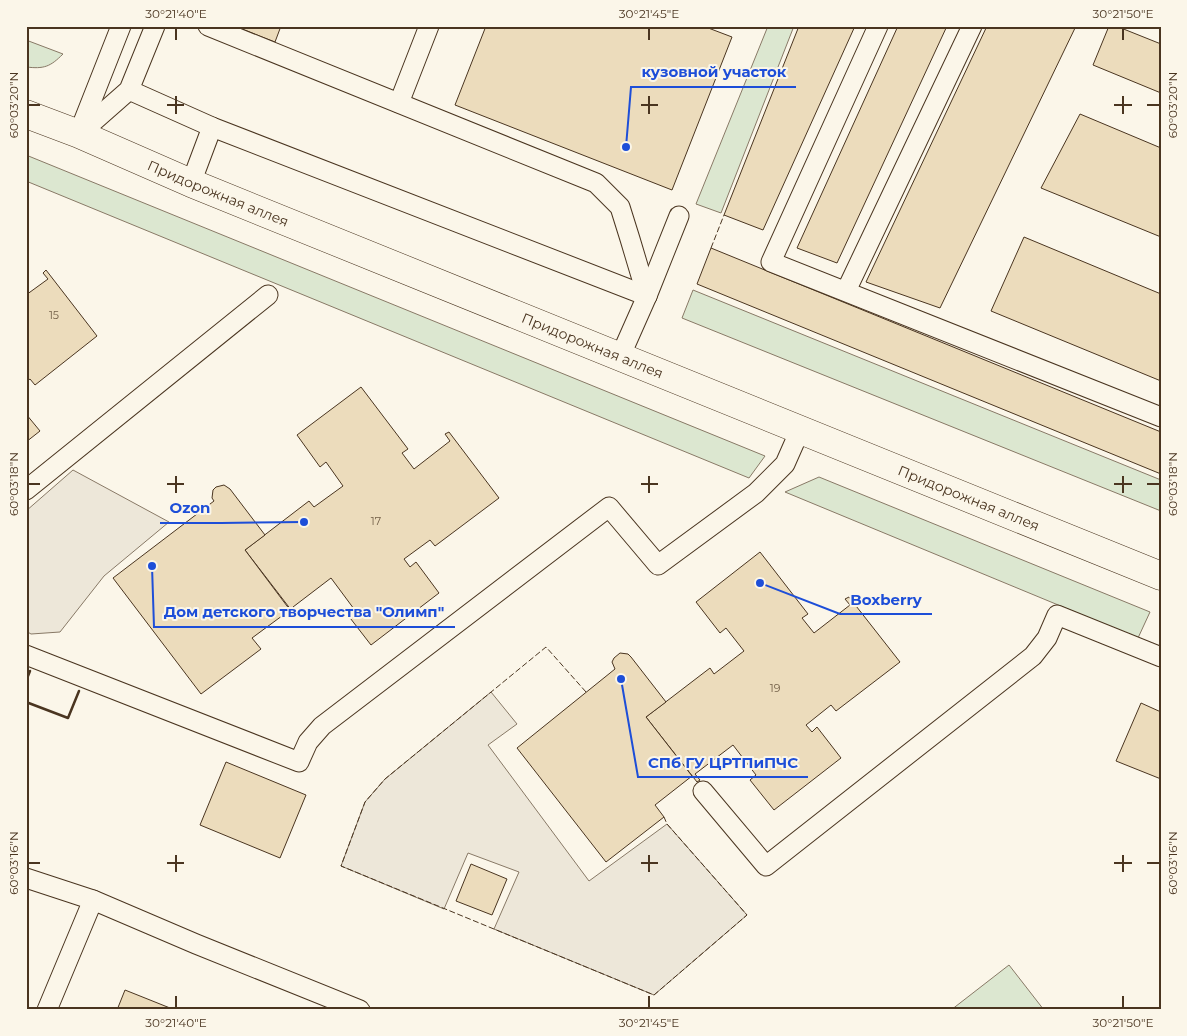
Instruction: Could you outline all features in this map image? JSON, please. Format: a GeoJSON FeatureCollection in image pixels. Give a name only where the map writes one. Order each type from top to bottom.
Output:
{"type":"FeatureCollection","features":[{"type":"Feature","properties":{"kind":"street","name":"Придорожная аллея"},"geometry":{"type":"LineString","coordinates":[[26,114],[79,134],[191,183],[1161,576]]}},
{"type":"Feature","properties":{"kind":"lane"},"geometry":{"type":"LineString","coordinates":[[79,134],[120,26]]}},
{"type":"Feature","properties":{"kind":"lane"},"geometry":{"type":"LineString","coordinates":[[79,134],[130,90],[155,26]]}},
{"type":"Feature","properties":{"kind":"lane"},"geometry":{"type":"LineString","coordinates":[[208,26],[596,183],[620,207],[647,296]]}},
{"type":"Feature","properties":{"kind":"lane"},"geometry":{"type":"LineString","coordinates":[[399,103],[429,26]]}},
{"type":"Feature","properties":{"kind":"lane"},"geometry":{"type":"LineString","coordinates":[[878,26],[772,262],[1161,417]]}},
{"type":"Feature","properties":{"kind":"lane"},"geometry":{"type":"LineString","coordinates":[[846,291],[972,26]]}},
{"type":"Feature","properties":{"kind":"lane"},"geometry":{"type":"LineString","coordinates":[[130,90],[212,127],[647,296]]}},
{"type":"Feature","properties":{"kind":"lane"},"geometry":{"type":"LineString","coordinates":[[191,183],[212,127]]}},
{"type":"Feature","properties":{"kind":"lane"},"geometry":{"type":"LineString","coordinates":[[620,357],[679,216]]}},
{"type":"Feature","properties":{"kind":"lane"},"geometry":{"type":"LineString","coordinates":[[26,490],[268,295]]}},
{"type":"Feature","properties":{"kind":"lane"},"geometry":{"type":"LineString","coordinates":[[26,655],[299,762],[308,742],[322,726],[609,508],[658,566],[756,493],[785,464],[800,430]]}},
{"type":"Feature","properties":{"kind":"lane"},"geometry":{"type":"LineString","coordinates":[[703,791],[766,866],[1033,656],[1047,638],[1057,615],[1161,658]]}},
{"type":"Feature","properties":{"kind":"lane"},"geometry":{"type":"LineString","coordinates":[[26,878],[93,900],[360,1010]]}},
{"type":"Feature","properties":{"kind":"lane"},"geometry":{"type":"LineString","coordinates":[[47,1010],[93,900]]}},
{"type":"Feature","properties":{"kind":"green space"},"geometry":{"type":"Polygon","coordinates":[[[768,26],[794,26],[721,213],[696,204],[768,26]]]}},
{"type":"Feature","properties":{"kind":"green space"},"geometry":{"type":"Polygon","coordinates":[[[26,40],[63,54],[46,66],[38,68],[26,67],[26,40]]]}},
{"type":"Feature","properties":{"kind":"green space"},"geometry":{"type":"Polygon","coordinates":[[[26,155],[765,456],[749,478],[26,181],[26,155]]]}},
{"type":"Feature","properties":{"kind":"green space"},"geometry":{"type":"Polygon","coordinates":[[[693,290],[1161,480],[1161,511],[682,318],[693,290]]]}},
{"type":"Feature","properties":{"kind":"green space"},"geometry":{"type":"Polygon","coordinates":[[[819,477],[1150,612],[1138,638],[785,492],[819,477]]]}},
{"type":"Feature","properties":{"kind":"green space"},"geometry":{"type":"Polygon","coordinates":[[[1009,965],[1044,1010],[951,1010],[1009,965]]]}},
{"type":"Feature","properties":{"kind":"shaded area"},"geometry":{"type":"Polygon","coordinates":[[[73,470],[169,522],[104,576],[60,632],[31,634],[26,631],[26,511],[73,470]]]}},
{"type":"Feature","properties":{"kind":"shaded area"},"geometry":{"type":"Polygon","coordinates":[[[491,692],[517,724],[488,745],[589,881],[667,824],[747,915],[654,995],[494,929],[519,872],[468,853],[444,909],[341,866],[365,802],[385,779],[491,692]]]}},
{"type":"Feature","properties":{"kind":"building"},"geometry":{"type":"Polygon","coordinates":[[[234,26],[281,26],[275,42],[234,26]]]}},
{"type":"Feature","properties":{"kind":"building"},"geometry":{"type":"Polygon","coordinates":[[[486,26],[703,26],[732,37],[672,190],[455,105],[486,26]]]}},
{"type":"Feature","properties":{"kind":"building"},"geometry":{"type":"Polygon","coordinates":[[[799,26],[855,26],[763,230],[724,215],[799,26]]]}},
{"type":"Feature","properties":{"kind":"building"},"geometry":{"type":"Polygon","coordinates":[[[898,26],[947,26],[837,263],[797,248],[898,26]]]}},
{"type":"Feature","properties":{"kind":"building"},"geometry":{"type":"Polygon","coordinates":[[[987,26],[1076,26],[940,308],[866,282],[987,26]]]}},
{"type":"Feature","properties":{"kind":"building"},"geometry":{"type":"Polygon","coordinates":[[[1109,26],[1116,26],[1161,44],[1161,93],[1093,65],[1109,26]]]}},
{"type":"Feature","properties":{"kind":"building"},"geometry":{"type":"Polygon","coordinates":[[[1080,114],[1161,148],[1161,237],[1041,188],[1080,114]]]}},
{"type":"Feature","properties":{"kind":"building"},"geometry":{"type":"Polygon","coordinates":[[[1024,237],[1161,294],[1161,381],[991,311],[1024,237]]]}},
{"type":"Feature","properties":{"kind":"building"},"geometry":{"type":"Polygon","coordinates":[[[711,248],[1161,432],[1161,474],[697,284],[711,248]]]}},
{"type":"Feature","properties":{"kind":"building"},"geometry":{"type":"Polygon","coordinates":[[[46,270],[97,336],[35,385],[30,379],[26,382],[26,295],[48,279],[43,273],[46,270]]]}},
{"type":"Feature","properties":{"kind":"building"},"geometry":{"type":"Polygon","coordinates":[[[361,387],[408,449],[402,453],[414,469],[450,441],[445,434],[449,432],[499,498],[435,546],[430,540],[404,559],[410,567],[416,562],[439,593],[371,645],[347,614],[354,609],[331,578],[293,607],[298,613],[295,615],[245,550],[309,501],[314,507],[343,486],[326,462],[320,467],[297,435],[361,387]]]}},
{"type":"Feature","properties":{"kind":"building"},"geometry":{"type":"Polygon","coordinates":[[[26,414],[40,431],[26,442],[26,414]]]}},
{"type":"Feature","properties":{"kind":"building"},"geometry":{"type":"Polygon","coordinates":[[[224,485],[230,489],[265,535],[245,550],[290,610],[252,638],[261,649],[201,694],[113,578],[214,501],[212,498],[213,490],[224,485]]]}},
{"type":"Feature","properties":{"kind":"building"},"geometry":{"type":"Polygon","coordinates":[[[760,552],[808,614],[802,618],[814,633],[850,605],[845,599],[849,597],[900,662],[836,711],[831,705],[806,725],[812,732],[817,727],[841,758],[774,810],[750,780],[756,775],[733,745],[695,774],[700,780],[697,782],[646,717],[710,668],[714,674],[744,651],[726,628],[720,633],[696,602],[760,552]]]}},
{"type":"Feature","properties":{"kind":"building"},"geometry":{"type":"Polygon","coordinates":[[[620,653],[628,654],[631,657],[666,702],[646,717],[692,776],[655,805],[664,817],[606,862],[517,748],[615,669],[612,662],[620,653]]]}},
{"type":"Feature","properties":{"kind":"building"},"geometry":{"type":"Polygon","coordinates":[[[1141,703],[1161,712],[1161,779],[1116,761],[1141,703]]]}},
{"type":"Feature","properties":{"kind":"building"},"geometry":{"type":"Polygon","coordinates":[[[226,762],[306,795],[280,858],[200,825],[226,762]]]}},
{"type":"Feature","properties":{"kind":"building"},"geometry":{"type":"Polygon","coordinates":[[[471,864],[507,879],[492,915],[456,901],[471,864]]]}},
{"type":"Feature","properties":{"kind":"building"},"geometry":{"type":"Polygon","coordinates":[[[125,990],[175,1010],[117,1010],[125,990]]]}},
{"type":"Feature","properties":{"kind":"fence"},"geometry":{"type":"LineString","coordinates":[[711,248],[724,215]]}},
{"type":"Feature","properties":{"kind":"fence"},"geometry":{"type":"LineString","coordinates":[[586,692],[546,647],[385,779],[365,802],[341,866],[654,995],[747,915],[667,824],[664,817]]}},
{"type":"Feature","properties":{"kind":"wall"},"geometry":{"type":"LineString","coordinates":[[26,681],[30,671]]}},
{"type":"Feature","properties":{"kind":"wall"},"geometry":{"type":"LineString","coordinates":[[26,702],[68,718],[79,691]]}},
{"type":"Feature","properties":{"kind":"place","name":"кузовной участок"},"geometry":{"type":"Point","coordinates":[626,147]}},
{"type":"Feature","properties":{"kind":"place","name":"Ozon"},"geometry":{"type":"Point","coordinates":[304,522]}},
{"type":"Feature","properties":{"kind":"place","name":"Дом детского творчества \"Олимп\""},"geometry":{"type":"Point","coordinates":[152,566]}},
{"type":"Feature","properties":{"kind":"place","name":"Boxberry"},"geometry":{"type":"Point","coordinates":[760,583]}},
{"type":"Feature","properties":{"kind":"place","name":"СПб ГУ ЦРТПиПЧС"},"geometry":{"type":"Point","coordinates":[621,679]}}]}
